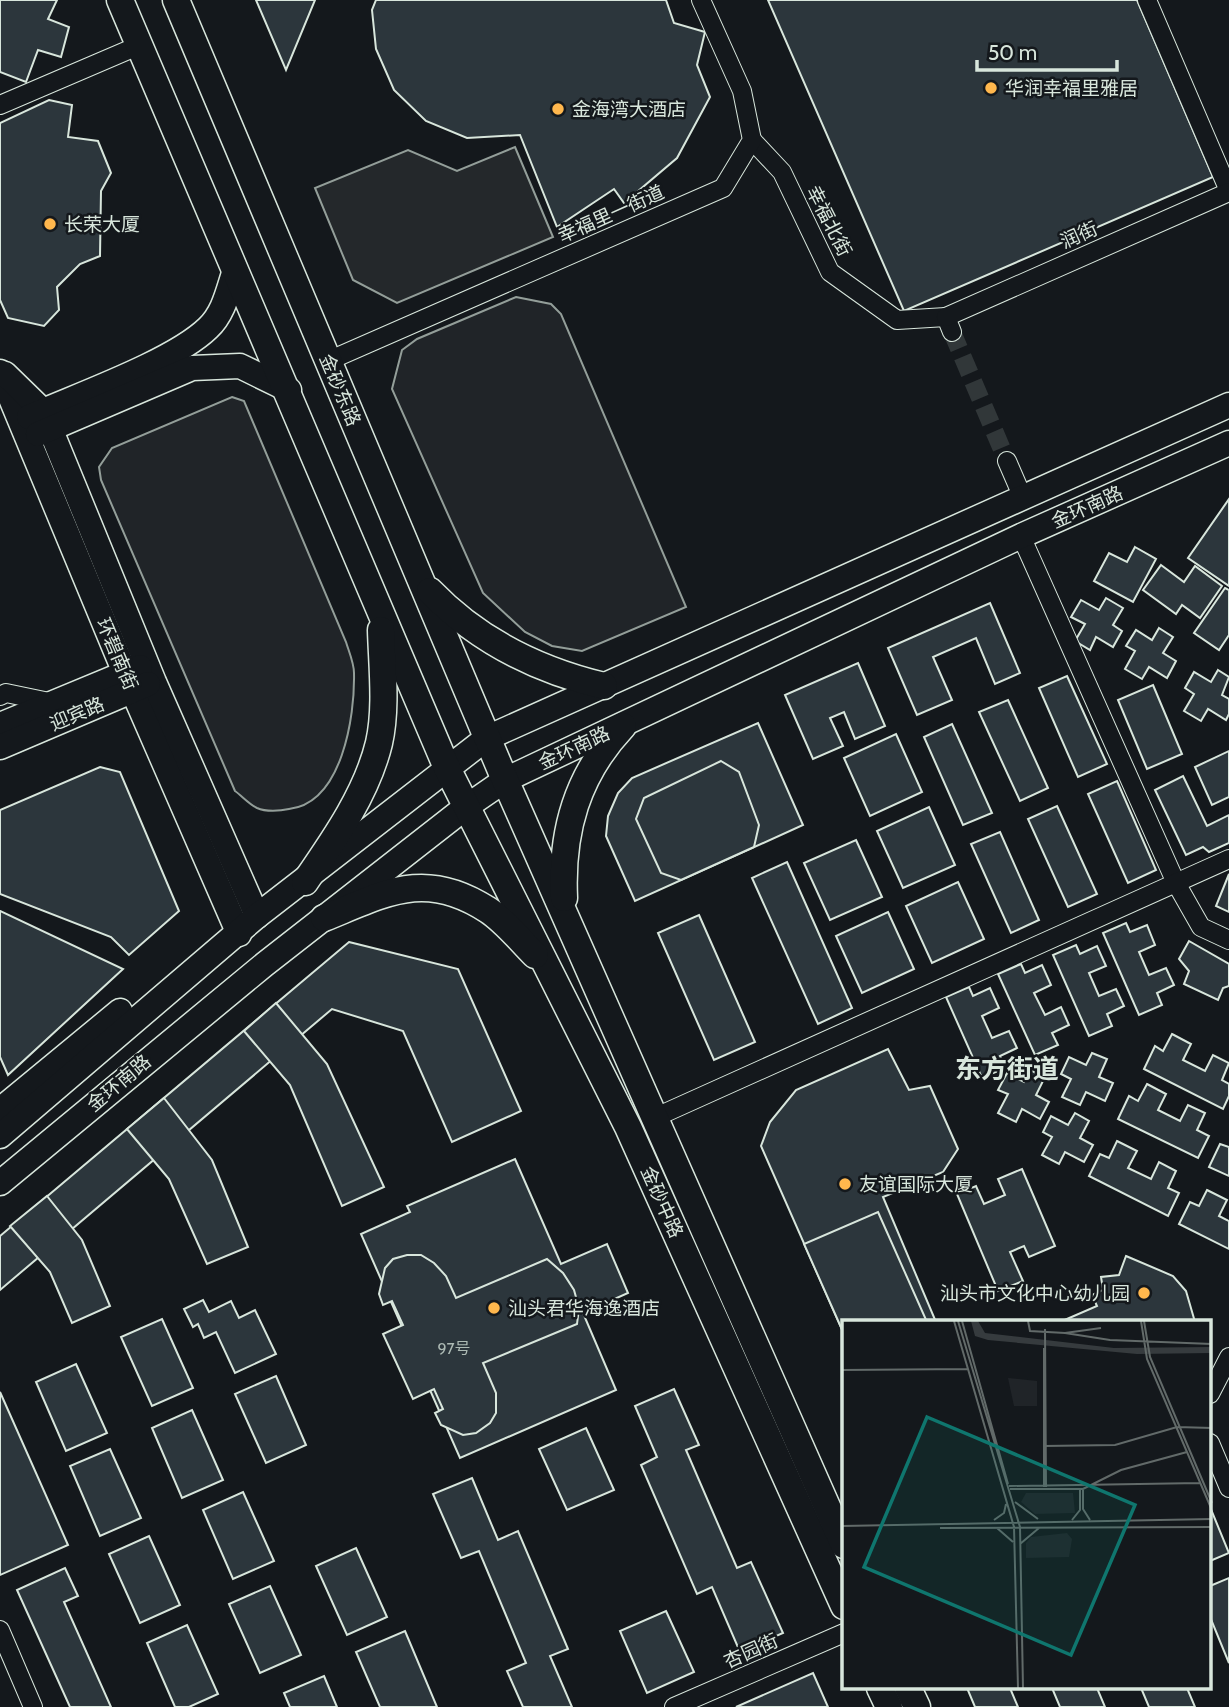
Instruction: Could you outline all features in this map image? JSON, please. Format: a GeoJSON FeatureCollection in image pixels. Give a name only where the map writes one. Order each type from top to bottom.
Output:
{"type":"FeatureCollection","features":[{"type":"Feature","properties":{"kind":"main road"},"geometry":{"type":"LineString","coordinates":[[120,0],[289,390],[447,768]]}},
{"type":"Feature","properties":{"kind":"main road","name":"金砂东路"},"geometry":{"type":"LineString","coordinates":[[176,0],[505,780]]}},
{"type":"Feature","properties":{"kind":"main road"},"geometry":{"type":"LineString","coordinates":[[24,430],[181,349],[208,328],[221,311],[236,270]]}},
{"type":"Feature","properties":{"kind":"main road"},"geometry":{"type":"LineString","coordinates":[[47,419],[192,368],[240,366],[289,390]]}},
{"type":"Feature","properties":{"kind":"main road","name":"环碧南街"},"geometry":{"type":"LineString","coordinates":[[0,371],[47,419],[233,939]]}},
{"type":"Feature","properties":{"kind":"main road","name":"环碧南街"},"geometry":{"type":"LineString","coordinates":[[0,371],[24,430],[140,677],[257,916]]}},
{"type":"Feature","properties":{"kind":"main road","name":"金环南路"},"geometry":{"type":"LineString","coordinates":[[0,1136],[257,916],[487,738],[1229,405]]}},
{"type":"Feature","properties":{"kind":"main road","name":"金环南路"},"geometry":{"type":"LineString","coordinates":[[0,1182],[324,918],[466,807],[505,780],[1021,536],[1229,443]]}},
{"type":"Feature","properties":{"kind":"main road"},"geometry":{"type":"LineString","coordinates":[[421,582],[454,615],[518,656],[559,675],[604,685]]}},
{"type":"Feature","properties":{"kind":"main road"},"geometry":{"type":"LineString","coordinates":[[305,881],[336,836],[370,770],[379,741],[383,683],[381,614]]}},
{"type":"Feature","properties":{"kind":"main road","name":"迎宾路"},"geometry":{"type":"LineString","coordinates":[[0,725],[54,703],[140,677]]}},
{"type":"Feature","properties":{"kind":"main road","name":"迎宾路"},"geometry":{"type":"LineString","coordinates":[[0,747],[140,677]]}},
{"type":"Feature","properties":{"kind":"main road"},"geometry":{"type":"LineString","coordinates":[[564,913],[562,864],[566,829],[576,797],[602,748],[623,726]]}},
{"type":"Feature","properties":{"kind":"main road","name":"金砂中路"},"geometry":{"type":"LineString","coordinates":[[447,768],[628,1127],[842,1602]]}},
{"type":"Feature","properties":{"kind":"main road","name":"金砂中路"},"geometry":{"type":"LineString","coordinates":[[505,780],[842,1540]]}},
{"type":"Feature","properties":{"kind":"main road"},"geometry":{"type":"LineString","coordinates":[[324,918],[381,895],[416,886],[442,889],[489,910],[547,965]]}},
{"type":"Feature","properties":{"kind":"main road"},"geometry":{"type":"LineString","coordinates":[[0,1110],[199,947],[233,939]]}},
{"type":"Feature","properties":{"kind":"main road"},"geometry":{"type":"LineString","coordinates":[[881,1690],[888,1707]]}},
{"type":"Feature","properties":{"kind":"main road"},"geometry":{"type":"LineString","coordinates":[[909,1690],[917,1707]]}},
{"type":"Feature","properties":{"kind":"street"},"geometry":{"type":"LineString","coordinates":[[701,0],[742,91],[752,140]]}},
{"type":"Feature","properties":{"kind":"street","name":"润街"},"geometry":{"type":"LineString","coordinates":[[949,324],[1229,191],[1147,0]]}},
{"type":"Feature","properties":{"kind":"street"},"geometry":{"type":"LineString","coordinates":[[0,105],[140,46]]}},
{"type":"Feature","properties":{"kind":"street","name":"幸福里一街道"},"geometry":{"type":"LineString","coordinates":[[328,361],[723,188],[752,140]]}},
{"type":"Feature","properties":{"kind":"street","name":"幸福北街"},"geometry":{"type":"LineString","coordinates":[[752,140],[782,172],[830,272],[897,320],[949,324]]}},
{"type":"Feature","properties":{"kind":"street"},"geometry":{"type":"LineString","coordinates":[[1007,461],[1023,498]]}},
{"type":"Feature","properties":{"kind":"street"},"geometry":{"type":"LineString","coordinates":[[1021,536],[1176,883],[1201,927],[1229,940]]}},
{"type":"Feature","properties":{"kind":"street"},"geometry":{"type":"LineString","coordinates":[[0,696],[6,694],[54,703]]}},
{"type":"Feature","properties":{"kind":"street"},"geometry":{"type":"LineString","coordinates":[[656,1117],[1229,859]]}},
{"type":"Feature","properties":{"kind":"street"},"geometry":{"type":"LineString","coordinates":[[1212,1390],[1229,1357]]}},
{"type":"Feature","properties":{"kind":"street"},"geometry":{"type":"LineString","coordinates":[[1212,1448],[1229,1488]]}},
{"type":"Feature","properties":{"kind":"street"},"geometry":{"type":"LineString","coordinates":[[0,1630],[33,1707]]}},
{"type":"Feature","properties":{"kind":"street","name":"杏园街"},"geometry":{"type":"LineString","coordinates":[[674,1707],[842,1634]]}},
{"type":"Feature","properties":{"kind":"shaded area"},"geometry":{"type":"Polygon","coordinates":[[[515,147],[553,237],[397,303],[353,280],[315,188],[408,150],[457,171],[515,147]]]}},
{"type":"Feature","properties":{"kind":"shaded area"},"geometry":{"type":"Polygon","coordinates":[[[516,297],[551,304],[561,314],[686,607],[582,651],[552,646],[525,632],[483,593],[392,389],[402,350],[417,339],[516,297]]]}},
{"type":"Feature","properties":{"kind":"shaded area"},"geometry":{"type":"Polygon","coordinates":[[[232,397],[244,401],[346,642],[354,669],[348,734],[333,775],[322,791],[307,803],[289,809],[269,811],[257,808],[235,791],[101,480],[99,467],[112,448],[232,397]]]}},
{"type":"Feature","properties":{"kind":"building"},"geometry":{"type":"Polygon","coordinates":[[[0,0],[57,0],[48,19],[69,27],[61,57],[38,50],[26,82],[0,72],[0,0]]]}},
{"type":"Feature","properties":{"kind":"building"},"geometry":{"type":"Polygon","coordinates":[[[256,0],[315,0],[286,70],[256,0]]]}},
{"type":"Feature","properties":{"kind":"building","name":"金海湾大酒店"},"geometry":{"type":"Polygon","coordinates":[[[376,0],[666,0],[674,23],[705,32],[697,65],[710,97],[677,158],[624,203],[614,189],[557,227],[520,135],[467,138],[426,121],[394,90],[376,49],[372,10],[376,0]]]}},
{"type":"Feature","properties":{"kind":"building","name":"华润幸福里雅居"},"geometry":{"type":"Polygon","coordinates":[[[768,0],[1137,0],[1213,177],[904,311],[768,0]]]}},
{"type":"Feature","properties":{"kind":"building","name":"长荣大厦"},"geometry":{"type":"Polygon","coordinates":[[[49,100],[72,105],[68,137],[98,141],[111,173],[101,191],[100,256],[80,264],[57,287],[59,310],[44,326],[8,318],[0,300],[0,123],[49,100]]]}},
{"type":"Feature","properties":{"kind":"building"},"geometry":{"type":"Polygon","coordinates":[[[1229,499],[1229,586],[1188,558],[1229,499]]]}},
{"type":"Feature","properties":{"kind":"building"},"geometry":{"type":"Polygon","coordinates":[[[1135,547],[1156,559],[1133,602],[1094,581],[1109,553],[1127,562],[1135,547]]]}},
{"type":"Feature","properties":{"kind":"building"},"geometry":{"type":"Polygon","coordinates":[[[1161,565],[1184,582],[1195,566],[1222,586],[1200,618],[1182,605],[1176,614],[1143,590],[1161,565]]]}},
{"type":"Feature","properties":{"kind":"building"},"geometry":{"type":"Polygon","coordinates":[[[1225,588],[1229,590],[1229,635],[1219,650],[1194,633],[1225,588]]]}},
{"type":"Feature","properties":{"kind":"building"},"geometry":{"type":"Polygon","coordinates":[[[1106,598],[1123,608],[1113,625],[1122,631],[1113,647],[1096,637],[1090,650],[1075,641],[1085,624],[1071,617],[1081,600],[1099,610],[1106,598]]]}},
{"type":"Feature","properties":{"kind":"building"},"geometry":{"type":"Polygon","coordinates":[[[990,603],[1020,673],[995,684],[976,638],[933,657],[952,700],[917,715],[888,648],[990,603]]]}},
{"type":"Feature","properties":{"kind":"building"},"geometry":{"type":"Polygon","coordinates":[[[1159,628],[1173,637],[1163,653],[1176,661],[1167,678],[1149,667],[1142,679],[1125,669],[1135,651],[1126,646],[1136,630],[1152,640],[1159,628]]]}},
{"type":"Feature","properties":{"kind":"building"},"geometry":{"type":"Polygon","coordinates":[[[858,663],[885,726],[855,739],[844,712],[830,718],[843,746],[813,759],[785,695],[858,663]]]}},
{"type":"Feature","properties":{"kind":"building"},"geometry":{"type":"Polygon","coordinates":[[[1218,670],[1229,677],[1222,695],[1229,699],[1229,714],[1226,720],[1208,709],[1201,721],[1184,711],[1194,694],[1185,688],[1194,672],[1211,682],[1218,670]]]}},
{"type":"Feature","properties":{"kind":"building"},"geometry":{"type":"Polygon","coordinates":[[[1067,676],[1107,764],[1078,777],[1039,688],[1067,676]]]}},
{"type":"Feature","properties":{"kind":"building"},"geometry":{"type":"Polygon","coordinates":[[[1153,685],[1182,754],[1147,769],[1118,700],[1153,685]]]}},
{"type":"Feature","properties":{"kind":"building"},"geometry":{"type":"Polygon","coordinates":[[[1008,700],[1048,788],[1020,801],[979,712],[1008,700]]]}},
{"type":"Feature","properties":{"kind":"building"},"geometry":{"type":"Polygon","coordinates":[[[758,723],[803,825],[635,901],[606,836],[608,816],[618,793],[632,778],[758,723]]]}},
{"type":"Feature","properties":{"kind":"building"},"geometry":{"type":"Polygon","coordinates":[[[952,724],[992,813],[963,825],[924,737],[952,724]]]}},
{"type":"Feature","properties":{"kind":"building"},"geometry":{"type":"Polygon","coordinates":[[[896,734],[922,792],[870,816],[844,758],[896,734]]]}},
{"type":"Feature","properties":{"kind":"building"},"geometry":{"type":"Polygon","coordinates":[[[1229,751],[1229,797],[1212,805],[1195,767],[1229,751]]]}},
{"type":"Feature","properties":{"kind":"building"},"geometry":{"type":"Polygon","coordinates":[[[721,761],[739,772],[759,825],[754,847],[681,880],[661,873],[636,819],[644,798],[721,761]]]}},
{"type":"Feature","properties":{"kind":"building"},"geometry":{"type":"Polygon","coordinates":[[[100,767],[120,772],[179,911],[129,955],[111,937],[0,894],[0,810],[100,767]]]}},
{"type":"Feature","properties":{"kind":"building"},"geometry":{"type":"Polygon","coordinates":[[[1183,776],[1207,826],[1229,815],[1229,843],[1209,852],[1203,847],[1186,855],[1155,790],[1183,776]]]}},
{"type":"Feature","properties":{"kind":"building"},"geometry":{"type":"Polygon","coordinates":[[[1117,781],[1156,870],[1128,883],[1088,794],[1117,781]]]}},
{"type":"Feature","properties":{"kind":"building"},"geometry":{"type":"Polygon","coordinates":[[[1057,806],[1097,894],[1068,907],[1028,819],[1057,806]]]}},
{"type":"Feature","properties":{"kind":"building"},"geometry":{"type":"Polygon","coordinates":[[[929,807],[955,865],[903,888],[877,831],[929,807]]]}},
{"type":"Feature","properties":{"kind":"building"},"geometry":{"type":"Polygon","coordinates":[[[1000,832],[1039,920],[1011,933],[971,844],[1000,832]]]}},
{"type":"Feature","properties":{"kind":"building"},"geometry":{"type":"Polygon","coordinates":[[[856,840],[882,897],[830,920],[804,863],[856,840]]]}},
{"type":"Feature","properties":{"kind":"building"},"geometry":{"type":"Polygon","coordinates":[[[787,862],[852,1008],[818,1024],[752,878],[787,862]]]}},
{"type":"Feature","properties":{"kind":"building"},"geometry":{"type":"Polygon","coordinates":[[[1229,874],[1229,912],[1216,906],[1229,874]]]}},
{"type":"Feature","properties":{"kind":"building"},"geometry":{"type":"Polygon","coordinates":[[[958,882],[984,939],[932,963],[906,906],[958,882]]]}},
{"type":"Feature","properties":{"kind":"building"},"geometry":{"type":"Polygon","coordinates":[[[0,911],[123,969],[8,1075],[0,1057],[0,911]]]}},
{"type":"Feature","properties":{"kind":"building"},"geometry":{"type":"Polygon","coordinates":[[[888,912],[914,969],[862,993],[836,936],[888,912]]]}},
{"type":"Feature","properties":{"kind":"building"},"geometry":{"type":"Polygon","coordinates":[[[699,915],[755,1042],[714,1060],[658,933],[699,915]]]}},
{"type":"Feature","properties":{"kind":"building"},"geometry":{"type":"Polygon","coordinates":[[[1126,923],[1130,932],[1147,925],[1155,945],[1139,952],[1149,975],[1166,968],[1174,985],[1157,993],[1162,1005],[1139,1015],[1103,933],[1126,923]]]}},
{"type":"Feature","properties":{"kind":"building"},"geometry":{"type":"Polygon","coordinates":[[[1189,941],[1229,964],[1229,986],[1223,988],[1218,1000],[1184,984],[1189,971],[1179,959],[1189,941]]]}},
{"type":"Feature","properties":{"kind":"building"},"geometry":{"type":"Polygon","coordinates":[[[349,942],[458,969],[521,1111],[452,1142],[403,1031],[332,1009],[0,1290],[0,1236],[349,942]]]}},
{"type":"Feature","properties":{"kind":"building"},"geometry":{"type":"Polygon","coordinates":[[[1076,945],[1080,954],[1097,946],[1106,966],[1089,973],[1099,996],[1116,989],[1124,1006],[1107,1014],[1112,1026],[1089,1036],[1053,955],[1076,945]]]}},
{"type":"Feature","properties":{"kind":"building"},"geometry":{"type":"Polygon","coordinates":[[[1021,964],[1025,973],[1042,965],[1051,985],[1034,993],[1045,1015],[1061,1007],[1069,1025],[1052,1033],[1058,1045],[1035,1055],[998,974],[1021,964]]]}},
{"type":"Feature","properties":{"kind":"building"},"geometry":{"type":"Polygon","coordinates":[[[969,987],[973,996],[990,988],[999,1008],[982,1016],[992,1038],[1009,1031],[1017,1048],[1000,1056],[1005,1068],[982,1078],[946,997],[969,987]]]}},
{"type":"Feature","properties":{"kind":"building"},"geometry":{"type":"Polygon","coordinates":[[[276,1003],[327,1064],[384,1187],[342,1206],[290,1085],[244,1031],[276,1003]]]}},
{"type":"Feature","properties":{"kind":"building"},"geometry":{"type":"Polygon","coordinates":[[[1172,1034],[1191,1044],[1183,1060],[1205,1071],[1213,1055],[1229,1063],[1222,1080],[1229,1084],[1229,1096],[1223,1109],[1144,1069],[1155,1046],[1163,1051],[1172,1034]]]}},
{"type":"Feature","properties":{"kind":"building","name":"友谊国际大厦"},"geometry":{"type":"Polygon","coordinates":[[[888,1049],[909,1090],[930,1086],[958,1149],[943,1172],[883,1197],[935,1320],[842,1320],[842,1329],[761,1146],[770,1122],[796,1090],[888,1049]]]}},
{"type":"Feature","properties":{"kind":"building"},"geometry":{"type":"Polygon","coordinates":[[[1092,1053],[1107,1059],[1099,1077],[1113,1083],[1105,1101],[1086,1092],[1080,1105],[1062,1097],[1071,1079],[1061,1074],[1069,1057],[1086,1065],[1092,1053]]]}},
{"type":"Feature","properties":{"kind":"building"},"geometry":{"type":"Polygon","coordinates":[[[1030,1070],[1045,1077],[1036,1095],[1049,1102],[1040,1119],[1022,1109],[1016,1122],[998,1113],[1008,1094],[998,1090],[1007,1073],[1024,1082],[1030,1070]]]}},
{"type":"Feature","properties":{"kind":"building"},"geometry":{"type":"Polygon","coordinates":[[[1147,1084],[1166,1094],[1158,1110],[1180,1121],[1188,1105],[1205,1113],[1197,1130],[1209,1136],[1198,1158],[1118,1119],[1129,1096],[1138,1101],[1147,1084]]]}},
{"type":"Feature","properties":{"kind":"building"},"geometry":{"type":"Polygon","coordinates":[[[164,1098],[212,1160],[248,1247],[207,1264],[169,1179],[127,1129],[164,1098]]]}},
{"type":"Feature","properties":{"kind":"building"},"geometry":{"type":"Polygon","coordinates":[[[1075,1113],[1089,1121],[1080,1138],[1093,1145],[1084,1162],[1065,1152],[1059,1164],[1042,1155],[1052,1137],[1043,1132],[1051,1116],[1068,1125],[1075,1113]]]}},
{"type":"Feature","properties":{"kind":"building"},"geometry":{"type":"Polygon","coordinates":[[[1117,1141],[1137,1151],[1128,1168],[1151,1179],[1159,1162],[1176,1171],[1168,1188],[1179,1193],[1168,1216],[1089,1176],[1100,1154],[1109,1158],[1117,1141]]]}},
{"type":"Feature","properties":{"kind":"building"},"geometry":{"type":"Polygon","coordinates":[[[1220,1144],[1229,1147],[1229,1176],[1209,1167],[1220,1144]]]}},
{"type":"Feature","properties":{"kind":"building","name":"汕头君华海逸酒店"},"geometry":{"type":"Polygon","coordinates":[[[515,1159],[561,1264],[607,1244],[628,1293],[583,1313],[616,1390],[460,1458],[361,1234],[410,1212],[407,1206],[515,1159]]]}},
{"type":"Feature","properties":{"kind":"building"},"geometry":{"type":"Polygon","coordinates":[[[1022,1169],[1055,1246],[1029,1257],[1024,1246],[1010,1252],[1023,1281],[998,1291],[957,1194],[976,1186],[984,1204],[1005,1195],[998,1179],[1022,1169]]]}},
{"type":"Feature","properties":{"kind":"building"},"geometry":{"type":"Polygon","coordinates":[[[1207,1190],[1227,1200],[1219,1216],[1229,1221],[1229,1249],[1179,1224],[1190,1202],[1199,1206],[1207,1190]]]}},
{"type":"Feature","properties":{"kind":"building"},"geometry":{"type":"Polygon","coordinates":[[[47,1196],[82,1240],[110,1306],[72,1323],[50,1272],[10,1226],[47,1196]]]}},
{"type":"Feature","properties":{"kind":"building","name":"友谊国际大厦"},"geometry":{"type":"Polygon","coordinates":[[[878,1212],[926,1320],[842,1320],[842,1330],[804,1244],[878,1212]]]}},
{"type":"Feature","properties":{"kind":"building","name":"汕头君华海逸酒店"},"geometry":{"type":"Polygon","coordinates":[[[421,1255],[434,1263],[446,1276],[456,1298],[547,1259],[563,1273],[574,1290],[579,1308],[577,1324],[483,1363],[496,1393],[496,1413],[490,1423],[476,1433],[463,1435],[441,1425],[435,1413],[443,1409],[434,1389],[413,1399],[383,1334],[403,1325],[392,1301],[383,1305],[379,1294],[385,1268],[393,1259],[421,1255]]]}},
{"type":"Feature","properties":{"kind":"building"},"geometry":{"type":"Polygon","coordinates":[[[1126,1256],[1173,1276],[1186,1291],[1194,1320],[1065,1320],[1097,1306],[1092,1295],[1103,1290],[1101,1277],[1119,1275],[1126,1256]]]}},
{"type":"Feature","properties":{"kind":"building"},"geometry":{"type":"Polygon","coordinates":[[[203,1300],[209,1312],[231,1301],[239,1318],[255,1310],[276,1354],[235,1373],[216,1332],[204,1338],[198,1324],[193,1327],[184,1309],[203,1300]]]}},
{"type":"Feature","properties":{"kind":"building"},"geometry":{"type":"Polygon","coordinates":[[[162,1319],[193,1388],[152,1406],[121,1337],[162,1319]]]}},
{"type":"Feature","properties":{"kind":"building"},"geometry":{"type":"Polygon","coordinates":[[[76,1364],[107,1433],[66,1451],[36,1382],[76,1364]]]}},
{"type":"Feature","properties":{"kind":"building"},"geometry":{"type":"Polygon","coordinates":[[[276,1376],[306,1445],[266,1463],[235,1394],[276,1376]]]}},
{"type":"Feature","properties":{"kind":"building"},"geometry":{"type":"Polygon","coordinates":[[[674,1389],[699,1445],[686,1450],[737,1568],[751,1562],[783,1633],[740,1652],[712,1587],[697,1594],[641,1465],[657,1457],[635,1406],[674,1389]]]}},
{"type":"Feature","properties":{"kind":"building"},"geometry":{"type":"Polygon","coordinates":[[[0,1392],[68,1545],[0,1575],[0,1392]]]}},
{"type":"Feature","properties":{"kind":"building"},"geometry":{"type":"Polygon","coordinates":[[[192,1410],[223,1480],[182,1498],[152,1428],[192,1410]]]}},
{"type":"Feature","properties":{"kind":"building"},"geometry":{"type":"Polygon","coordinates":[[[586,1428],[614,1490],[567,1510],[539,1449],[586,1428]]]}},
{"type":"Feature","properties":{"kind":"building"},"geometry":{"type":"Polygon","coordinates":[[[110,1449],[141,1518],[100,1536],[70,1466],[110,1449]]]}},
{"type":"Feature","properties":{"kind":"building"},"geometry":{"type":"Polygon","coordinates":[[[472,1478],[498,1540],[518,1531],[568,1649],[550,1656],[572,1707],[523,1707],[507,1671],[526,1663],[479,1551],[461,1558],[433,1494],[472,1478]]]}},
{"type":"Feature","properties":{"kind":"building"},"geometry":{"type":"Polygon","coordinates":[[[243,1492],[274,1561],[233,1579],[203,1510],[243,1492]]]}},
{"type":"Feature","properties":{"kind":"building"},"geometry":{"type":"Polygon","coordinates":[[[1212,1512],[1229,1553],[1212,1560],[1212,1512]]]}},
{"type":"Feature","properties":{"kind":"building"},"geometry":{"type":"Polygon","coordinates":[[[149,1536],[180,1605],[140,1623],[109,1554],[149,1536]]]}},
{"type":"Feature","properties":{"kind":"building"},"geometry":{"type":"Polygon","coordinates":[[[356,1548],[387,1617],[347,1635],[316,1566],[356,1548]]]}},
{"type":"Feature","properties":{"kind":"building"},"geometry":{"type":"Polygon","coordinates":[[[65,1568],[78,1596],[64,1602],[111,1707],[70,1707],[17,1590],[65,1568]]]}},
{"type":"Feature","properties":{"kind":"building"},"geometry":{"type":"Polygon","coordinates":[[[1229,1578],[1229,1663],[1212,1622],[1212,1585],[1229,1578]]]}},
{"type":"Feature","properties":{"kind":"building"},"geometry":{"type":"Polygon","coordinates":[[[270,1586],[301,1655],[260,1673],[229,1604],[270,1586]]]}},
{"type":"Feature","properties":{"kind":"building"},"geometry":{"type":"Polygon","coordinates":[[[666,1611],[694,1672],[647,1693],[620,1631],[666,1611]]]}},
{"type":"Feature","properties":{"kind":"building"},"geometry":{"type":"Polygon","coordinates":[[[187,1625],[218,1694],[189,1707],[175,1707],[147,1643],[187,1625]]]}},
{"type":"Feature","properties":{"kind":"building"},"geometry":{"type":"Polygon","coordinates":[[[405,1631],[437,1707],[380,1707],[356,1652],[405,1631]]]}},
{"type":"Feature","properties":{"kind":"building"},"geometry":{"type":"Polygon","coordinates":[[[813,1673],[828,1707],[736,1707],[813,1673]]]}},
{"type":"Feature","properties":{"kind":"building"},"geometry":{"type":"Polygon","coordinates":[[[324,1676],[337,1707],[290,1707],[284,1693],[324,1676]]]}},
{"type":"Feature","properties":{"kind":"building"},"geometry":{"type":"Polygon","coordinates":[[[968,1690],[1011,1690],[1018,1707],[975,1707],[968,1690]]]}},
{"type":"Feature","properties":{"kind":"building"},"geometry":{"type":"Polygon","coordinates":[[[1053,1690],[1098,1690],[1105,1707],[1060,1707],[1053,1690]]]}},
{"type":"Feature","properties":{"kind":"building"},"geometry":{"type":"Polygon","coordinates":[[[1142,1690],[1188,1690],[1195,1707],[1149,1707],[1142,1690]]]}},
{"type":"Feature","properties":{"kind":"tunnel"},"geometry":{"type":"LineString","coordinates":[[952,332],[1007,461]]}},
{"type":"Feature","properties":{"kind":"place","name":"华润幸福里雅居"},"geometry":{"type":"Point","coordinates":[991,88]}},
{"type":"Feature","properties":{"kind":"place","name":"金海湾大酒店"},"geometry":{"type":"Point","coordinates":[558,109]}},
{"type":"Feature","properties":{"kind":"place","name":"长荣大厦"},"geometry":{"type":"Point","coordinates":[50,224]}},
{"type":"Feature","properties":{"kind":"place","name":"友谊国际大厦"},"geometry":{"type":"Point","coordinates":[845,1184]}},
{"type":"Feature","properties":{"kind":"place","name":"汕头市文化中心幼儿园"},"geometry":{"type":"Point","coordinates":[1144,1293]}},
{"type":"Feature","properties":{"kind":"place","name":"汕头君华海逸酒店"},"geometry":{"type":"Point","coordinates":[494,1308]}},
{"type":"Feature","properties":{"kind":"district","name":"东方街道"},"geometry":{"type":"Point","coordinates":[1007,1069]}}]}
